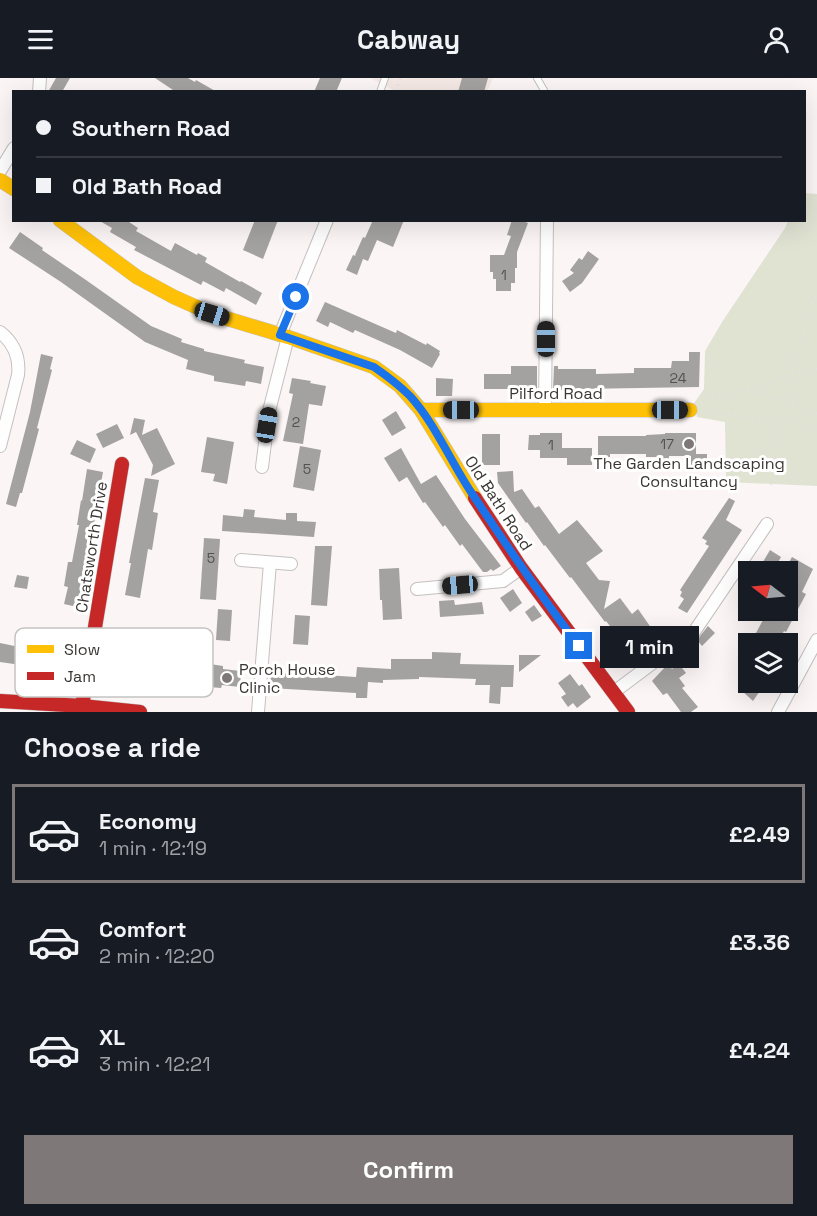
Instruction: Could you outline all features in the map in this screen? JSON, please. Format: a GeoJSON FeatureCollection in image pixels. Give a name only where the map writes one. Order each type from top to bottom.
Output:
{"type":"FeatureCollection","features":[{"type":"Feature","properties":{"kind":"street"},"geometry":{"type":"LineString","coordinates":[[0,171],[12,151]]}},
{"type":"Feature","properties":{"kind":"street","name":"Old Bath Road"},"geometry":{"type":"LineString","coordinates":[[63,222],[127,271],[155,288],[212,314],[374,367],[400,386],[421,410],[459,474],[521,568],[628,712]]}},
{"type":"Feature","properties":{"kind":"street"},"geometry":{"type":"LineString","coordinates":[[262,467],[269,411],[284,336],[326,222]]}},
{"type":"Feature","properties":{"kind":"street"},"geometry":{"type":"LineString","coordinates":[[545,410],[547,222]]}},
{"type":"Feature","properties":{"kind":"street"},"geometry":{"type":"LineString","coordinates":[[0,332],[13,346],[19,368],[0,446]]}},
{"type":"Feature","properties":{"kind":"street","name":"Pilford Road"},"geometry":{"type":"LineString","coordinates":[[421,410],[695,410]]}},
{"type":"Feature","properties":{"kind":"street","name":"Chatsworth Drive"},"geometry":{"type":"LineString","coordinates":[[95,628],[122,464]]}},
{"type":"Feature","properties":{"kind":"street"},"geometry":{"type":"LineString","coordinates":[[614,692],[694,632],[767,524]]}},
{"type":"Feature","properties":{"kind":"street"},"geometry":{"type":"LineString","coordinates":[[241,560],[291,564]]}},
{"type":"Feature","properties":{"kind":"street"},"geometry":{"type":"LineString","coordinates":[[258,712],[270,563]]}},
{"type":"Feature","properties":{"kind":"street"},"geometry":{"type":"LineString","coordinates":[[417,589],[503,581],[521,568]]}},
{"type":"Feature","properties":{"kind":"street"},"geometry":{"type":"LineString","coordinates":[[778,712],[817,640]]}},
{"type":"Feature","properties":{"kind":"street","name":"Chatsworth Drive"},"geometry":{"type":"LineString","coordinates":[[82,706],[83,697]]}},
{"type":"Feature","properties":{"kind":"street"},"geometry":{"type":"LineString","coordinates":[[0,701],[140,712]]}},
{"type":"Feature","properties":{"kind":"path"},"geometry":{"type":"LineString","coordinates":[[778,381],[796,355],[803,340],[809,307],[817,295]]}},
{"type":"Feature","properties":{"kind":"path"},"geometry":{"type":"LineString","coordinates":[[695,410],[714,398],[778,381],[789,375],[817,369]]}},
{"type":"Feature","properties":{"kind":"path"},"geometry":{"type":"LineString","coordinates":[[789,375],[793,402],[790,423]]}},
{"type":"Feature","properties":{"kind":"path"},"geometry":{"type":"LineString","coordinates":[[739,391],[793,402],[817,414]]}},
{"type":"Feature","properties":{"kind":"path"},"geometry":{"type":"LineString","coordinates":[[695,410],[711,410],[817,429]]}},
{"type":"Feature","properties":{"kind":"path"},"geometry":{"type":"LineString","coordinates":[[759,419],[770,426],[781,438],[785,451],[785,466],[779,478],[770,485]]}},
{"type":"Feature","properties":{"kind":"shaded area"},"geometry":{"type":"Polygon","coordinates":[[[370,78],[493,78],[488,90],[393,90],[370,78]]]}},
{"type":"Feature","properties":{"kind":"green space"},"geometry":{"type":"Polygon","coordinates":[[[806,193],[817,194],[817,486],[726,482],[725,422],[697,417],[694,403],[704,389],[705,351],[788,222],[806,222],[806,193]]]}},
{"type":"Feature","properties":{"kind":"building"},"geometry":{"type":"Polygon","coordinates":[[[56,78],[70,78],[63,90],[49,90],[56,78]]]}},
{"type":"Feature","properties":{"kind":"building"},"geometry":{"type":"Polygon","coordinates":[[[155,78],[188,78],[214,90],[173,90],[155,78]]]}},
{"type":"Feature","properties":{"kind":"building"},"geometry":{"type":"Polygon","coordinates":[[[320,78],[342,78],[337,90],[315,90],[320,78]]]}},
{"type":"Feature","properties":{"kind":"building"},"geometry":{"type":"Polygon","coordinates":[[[462,78],[488,78],[485,90],[459,90],[462,78]]]}},
{"type":"Feature","properties":{"kind":"building"},"geometry":{"type":"Polygon","coordinates":[[[102,222],[129,222],[138,228],[136,231],[171,251],[175,243],[197,255],[198,253],[207,258],[205,262],[262,293],[256,305],[226,288],[224,292],[203,281],[201,285],[134,250],[136,247],[110,232],[112,228],[102,222]]]}},
{"type":"Feature","properties":{"kind":"building"},"geometry":{"type":"Polygon","coordinates":[[[254,222],[277,222],[263,259],[243,250],[254,222]]]}},
{"type":"Feature","properties":{"kind":"building"},"geometry":{"type":"Polygon","coordinates":[[[372,222],[403,222],[393,247],[377,240],[368,261],[363,259],[357,275],[346,270],[353,255],[356,256],[363,237],[365,238],[372,222]]]}},
{"type":"Feature","properties":{"kind":"building"},"geometry":{"type":"Polygon","coordinates":[[[511,222],[528,223],[517,252],[515,283],[511,283],[511,291],[496,291],[496,279],[493,279],[493,272],[490,272],[490,255],[504,255],[511,236],[507,235],[511,222]]]}},
{"type":"Feature","properties":{"kind":"building"},"geometry":{"type":"Polygon","coordinates":[[[20,232],[151,326],[182,339],[181,342],[204,349],[204,351],[245,360],[244,363],[264,367],[261,384],[246,381],[245,386],[214,381],[214,376],[186,369],[188,360],[145,342],[9,248],[20,232]]]}},
{"type":"Feature","properties":{"kind":"building"},"geometry":{"type":"Polygon","coordinates":[[[588,251],[599,259],[582,283],[570,292],[562,281],[574,273],[570,270],[579,258],[582,260],[588,251]]]}},
{"type":"Feature","properties":{"kind":"building"},"geometry":{"type":"Polygon","coordinates":[[[325,302],[396,333],[397,330],[426,345],[427,343],[440,351],[440,354],[432,368],[400,350],[355,330],[353,333],[330,322],[328,327],[316,321],[325,302]]]}},
{"type":"Feature","properties":{"kind":"building"},"geometry":{"type":"Polygon","coordinates":[[[689,352],[700,352],[699,387],[553,390],[554,366],[558,366],[558,369],[596,369],[596,374],[634,373],[634,368],[671,368],[672,361],[689,361],[689,352]]]}},
{"type":"Feature","properties":{"kind":"building"},"geometry":{"type":"Polygon","coordinates":[[[41,354],[53,357],[50,369],[52,370],[37,428],[39,429],[16,507],[6,504],[30,412],[41,354]]]}},
{"type":"Feature","properties":{"kind":"building"},"geometry":{"type":"Polygon","coordinates":[[[511,366],[537,366],[537,389],[484,389],[484,374],[511,374],[511,366]]]}},
{"type":"Feature","properties":{"kind":"building"},"geometry":{"type":"Polygon","coordinates":[[[292,378],[326,386],[322,406],[309,404],[303,444],[283,441],[293,394],[289,393],[292,378]]]}},
{"type":"Feature","properties":{"kind":"building"},"geometry":{"type":"Polygon","coordinates":[[[436,378],[453,379],[452,396],[436,396],[436,378]]]}},
{"type":"Feature","properties":{"kind":"building"},"geometry":{"type":"Polygon","coordinates":[[[396,411],[406,428],[392,436],[382,420],[396,411]]]}},
{"type":"Feature","properties":{"kind":"building"},"geometry":{"type":"Polygon","coordinates":[[[134,418],[145,420],[142,435],[157,428],[175,464],[151,476],[153,465],[136,432],[130,435],[134,418]]]}},
{"type":"Feature","properties":{"kind":"building"},"geometry":{"type":"Polygon","coordinates":[[[117,424],[124,438],[103,448],[96,434],[117,424]]]}},
{"type":"Feature","properties":{"kind":"building"},"geometry":{"type":"Polygon","coordinates":[[[540,433],[562,433],[562,448],[592,448],[592,465],[567,465],[567,458],[540,458],[540,450],[528,450],[529,435],[540,435],[540,433]]]}},
{"type":"Feature","properties":{"kind":"building"},"geometry":{"type":"Polygon","coordinates":[[[665,433],[696,433],[696,454],[707,454],[707,465],[691,465],[691,456],[669,456],[669,460],[660,459],[660,457],[646,457],[646,454],[610,454],[610,457],[598,457],[598,436],[646,436],[665,433]]]}},
{"type":"Feature","properties":{"kind":"building"},"geometry":{"type":"Polygon","coordinates":[[[482,434],[500,434],[500,465],[482,465],[482,434]]]}},
{"type":"Feature","properties":{"kind":"building"},"geometry":{"type":"Polygon","coordinates":[[[207,437],[234,442],[227,484],[213,481],[215,474],[201,472],[207,437]]]}},
{"type":"Feature","properties":{"kind":"building"},"geometry":{"type":"Polygon","coordinates":[[[77,440],[96,449],[90,463],[70,454],[77,440]]]}},
{"type":"Feature","properties":{"kind":"building"},"geometry":{"type":"Polygon","coordinates":[[[300,446],[321,450],[314,491],[293,487],[300,446]]]}},
{"type":"Feature","properties":{"kind":"building"},"geometry":{"type":"Polygon","coordinates":[[[401,448],[421,484],[436,475],[465,519],[501,566],[493,571],[491,569],[483,572],[462,544],[460,546],[445,525],[443,527],[425,502],[423,503],[407,477],[399,482],[384,458],[401,448]]]}},
{"type":"Feature","properties":{"kind":"building"},"geometry":{"type":"Polygon","coordinates":[[[87,469],[103,472],[77,607],[64,604],[68,587],[64,586],[68,562],[72,562],[87,469]]]}},
{"type":"Feature","properties":{"kind":"building"},"geometry":{"type":"Polygon","coordinates":[[[513,471],[514,492],[522,489],[535,508],[539,506],[559,534],[577,520],[603,551],[586,563],[599,580],[610,581],[604,609],[620,598],[632,614],[638,609],[661,642],[655,647],[657,649],[642,661],[637,664],[625,645],[526,523],[498,483],[497,472],[513,471]]]}},
{"type":"Feature","properties":{"kind":"building"},"geometry":{"type":"Polygon","coordinates":[[[145,478],[159,480],[153,512],[158,513],[152,550],[148,549],[140,598],[125,595],[145,478]]]}},
{"type":"Feature","properties":{"kind":"building"},"geometry":{"type":"Polygon","coordinates":[[[729,498],[735,501],[726,520],[742,530],[687,613],[678,608],[684,599],[680,596],[682,592],[680,590],[709,546],[702,538],[729,498]]]}},
{"type":"Feature","properties":{"kind":"building"},"geometry":{"type":"Polygon","coordinates":[[[244,509],[255,510],[254,517],[286,520],[286,513],[297,513],[297,521],[316,522],[314,537],[222,531],[223,515],[243,517],[244,509]]]}},
{"type":"Feature","properties":{"kind":"building"},"geometry":{"type":"Polygon","coordinates":[[[204,538],[220,539],[216,600],[200,599],[204,538]]]}},
{"type":"Feature","properties":{"kind":"building"},"geometry":{"type":"Polygon","coordinates":[[[315,546],[332,546],[327,606],[311,605],[315,546]]]}},
{"type":"Feature","properties":{"kind":"building"},"geometry":{"type":"Polygon","coordinates":[[[770,550],[781,557],[779,561],[764,561],[770,550]]]}},
{"type":"Feature","properties":{"kind":"building"},"geometry":{"type":"Polygon","coordinates":[[[792,557],[813,569],[802,592],[806,594],[798,609],[798,561],[790,561],[792,557]]]}},
{"type":"Feature","properties":{"kind":"building"},"geometry":{"type":"Polygon","coordinates":[[[399,568],[402,619],[383,620],[379,569],[399,568]]]}},
{"type":"Feature","properties":{"kind":"building"},"geometry":{"type":"Polygon","coordinates":[[[17,575],[29,577],[27,589],[14,587],[17,575]]]}},
{"type":"Feature","properties":{"kind":"building"},"geometry":{"type":"Polygon","coordinates":[[[513,589],[522,603],[510,612],[500,598],[513,589]]]}},
{"type":"Feature","properties":{"kind":"building"},"geometry":{"type":"Polygon","coordinates":[[[454,600],[455,605],[482,602],[484,614],[440,617],[439,601],[454,600]]]}},
{"type":"Feature","properties":{"kind":"building"},"geometry":{"type":"Polygon","coordinates":[[[534,605],[542,616],[532,622],[525,612],[534,605]]]}},
{"type":"Feature","properties":{"kind":"building"},"geometry":{"type":"Polygon","coordinates":[[[218,609],[232,610],[230,641],[216,640],[218,609]]]}},
{"type":"Feature","properties":{"kind":"building"},"geometry":{"type":"Polygon","coordinates":[[[295,615],[310,616],[308,645],[293,644],[295,615]]]}},
{"type":"Feature","properties":{"kind":"building"},"geometry":{"type":"Polygon","coordinates":[[[762,621],[792,621],[786,632],[756,633],[762,621]]]}},
{"type":"Feature","properties":{"kind":"building"},"geometry":{"type":"Polygon","coordinates":[[[708,626],[715,633],[702,646],[697,640],[708,626]]]}},
{"type":"Feature","properties":{"kind":"building"},"geometry":{"type":"Polygon","coordinates":[[[0,643],[15,646],[15,664],[0,662],[0,643]]]}},
{"type":"Feature","properties":{"kind":"building"},"geometry":{"type":"Polygon","coordinates":[[[432,652],[461,653],[460,664],[514,665],[513,687],[501,687],[500,704],[489,703],[490,685],[475,685],[476,679],[419,677],[419,679],[383,680],[383,683],[368,682],[367,698],[356,698],[356,693],[270,688],[271,672],[308,676],[308,674],[356,677],[357,667],[391,669],[391,659],[432,659],[432,652]]]}},
{"type":"Feature","properties":{"kind":"building"},"geometry":{"type":"Polygon","coordinates":[[[519,655],[541,655],[519,672],[519,655]]]}},
{"type":"Feature","properties":{"kind":"building","name":"Porch House Clinic"},"geometry":{"type":"Polygon","coordinates":[[[213,664],[223,666],[223,669],[241,671],[240,687],[222,685],[221,688],[213,687],[213,664]]]}},
{"type":"Feature","properties":{"kind":"building"},"geometry":{"type":"Polygon","coordinates":[[[668,664],[672,669],[679,664],[686,673],[679,678],[685,686],[682,688],[698,707],[691,712],[681,712],[667,693],[663,695],[652,681],[668,664]]]}},
{"type":"Feature","properties":{"kind":"building"},"geometry":{"type":"Polygon","coordinates":[[[570,674],[579,686],[582,684],[591,697],[577,708],[573,703],[568,707],[561,697],[566,694],[558,683],[570,674]]]}},
{"type":"Feature","properties":{"kind":"building"},"geometry":{"type":"Polygon","coordinates":[[[744,693],[758,693],[753,701],[744,693]]]}},
{"type":"Feature","properties":{"kind":"traffic: slow"},"geometry":{"type":"LineString","coordinates":[[0,180],[12,188]]}},
{"type":"Feature","properties":{"kind":"traffic: slow"},"geometry":{"type":"LineString","coordinates":[[63,222],[137,277],[174,297],[212,314],[374,367],[400,386],[421,410],[475,498]]}},
{"type":"Feature","properties":{"kind":"traffic: slow"},"geometry":{"type":"LineString","coordinates":[[421,410],[690,410]]}},
{"type":"Feature","properties":{"kind":"traffic: jam"},"geometry":{"type":"LineString","coordinates":[[95,628],[122,464]]}},
{"type":"Feature","properties":{"kind":"traffic: jam"},"geometry":{"type":"LineString","coordinates":[[475,498],[521,568],[628,712]]}},
{"type":"Feature","properties":{"kind":"traffic: jam"},"geometry":{"type":"LineString","coordinates":[[82,706],[83,697]]}},
{"type":"Feature","properties":{"kind":"traffic: jam"},"geometry":{"type":"LineString","coordinates":[[0,701],[140,712]]}},
{"type":"Feature","properties":{"kind":"place","name":"The Garden Landscaping Consultancy"},"geometry":{"type":"Point","coordinates":[689,444]}},
{"type":"Feature","properties":{"kind":"place","name":"Porch House Clinic"},"geometry":{"type":"Point","coordinates":[227,678]}},
{"type":"Feature","properties":{"kind":"route"},"geometry":{"type":"LineString","coordinates":[[296,297],[280,335],[374,367],[388,376],[411,397],[521,568],[579,646]]}}]}
